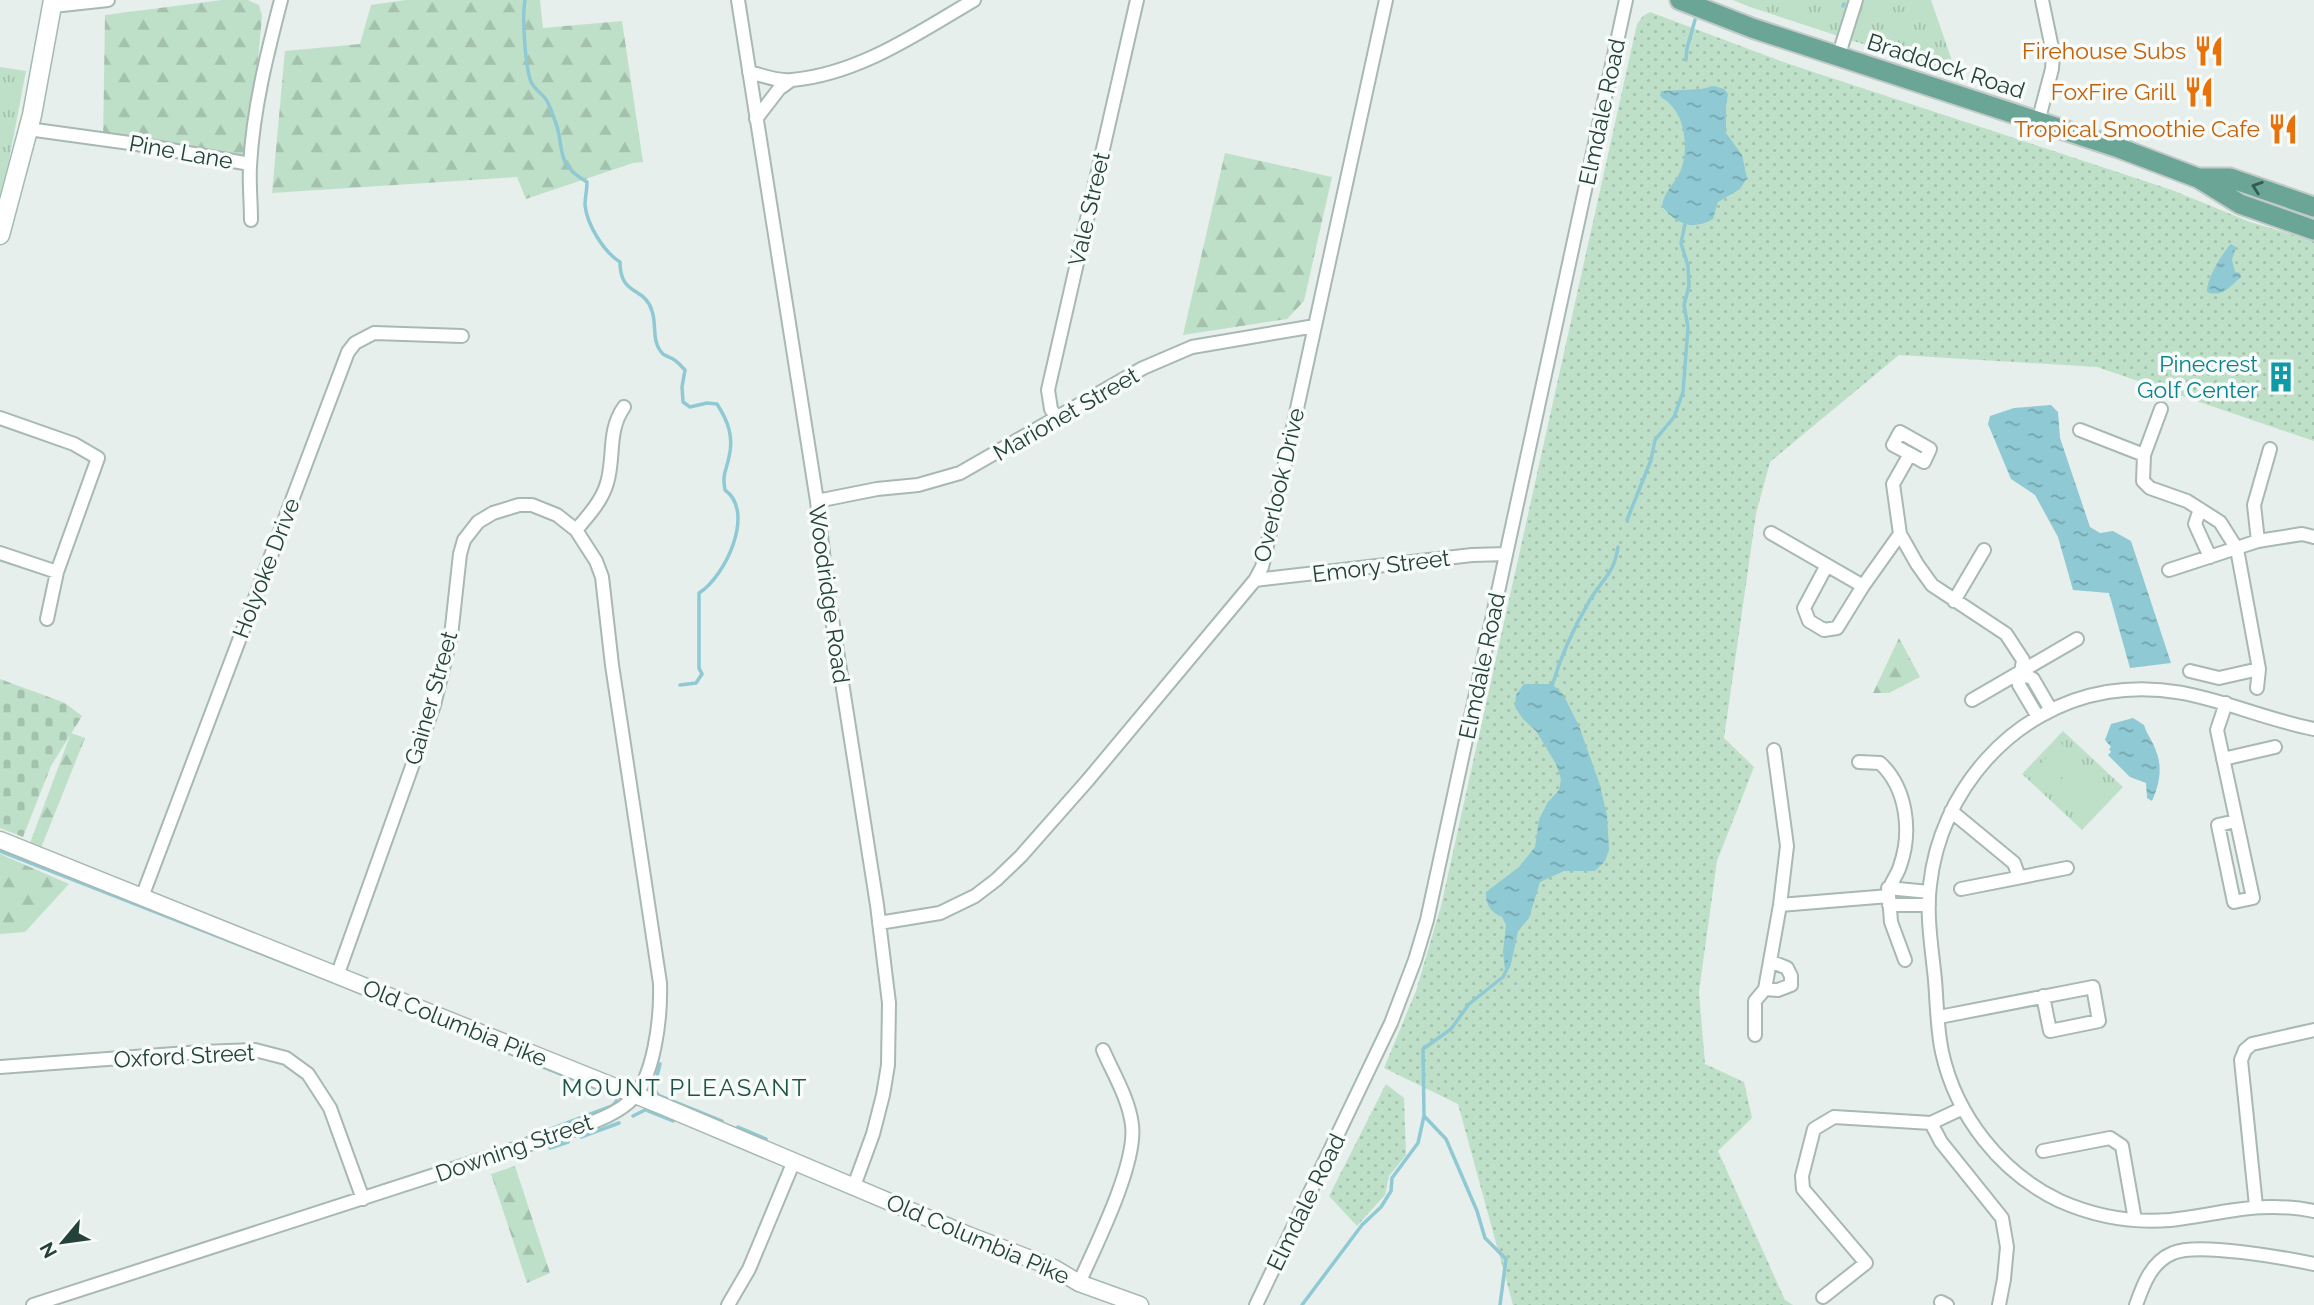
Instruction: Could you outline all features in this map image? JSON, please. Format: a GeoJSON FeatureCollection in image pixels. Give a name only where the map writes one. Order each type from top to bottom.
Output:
{"type":"FeatureCollection","features":[{"type":"Feature","properties":{"kind":"main road","name":"Braddock Road"},"geometry":{"type":"LineString","coordinates":[[1680,0],[1838,57],[2119,148],[2198,178],[2240,204],[2314,230]]}},
{"type":"Feature","properties":{"kind":"main road"},"geometry":{"type":"LineString","coordinates":[[0,235],[29,129],[53,3]]}},
{"type":"Feature","properties":{"kind":"main road","name":"Braddock Road"},"geometry":{"type":"LineString","coordinates":[[2198,178],[2230,178],[2314,207]]}},
{"type":"Feature","properties":{"kind":"street"},"geometry":{"type":"LineString","coordinates":[[53,3],[108,0]]}},
{"type":"Feature","properties":{"kind":"street","name":"Pine Lane"},"geometry":{"type":"LineString","coordinates":[[29,129],[159,147],[250,164],[264,67],[281,0]]}},
{"type":"Feature","properties":{"kind":"street","name":"Woodridge Road"},"geometry":{"type":"LineString","coordinates":[[738,0],[817,501],[889,1003],[888,1065],[873,1134],[854,1186]]}},
{"type":"Feature","properties":{"kind":"street"},"geometry":{"type":"LineString","coordinates":[[756,118],[779,89],[790,81],[846,67],[873,57],[974,0]]}},
{"type":"Feature","properties":{"kind":"street","name":"Vale Street"},"geometry":{"type":"LineString","coordinates":[[1056,417],[1051,409],[1048,390],[1137,0]]}},
{"type":"Feature","properties":{"kind":"street","name":"Overlook Drive"},"geometry":{"type":"LineString","coordinates":[[879,923],[940,913],[975,896],[996,880],[1021,856],[1104,762],[1255,580],[1262,567],[1271,528],[1386,0]]}},
{"type":"Feature","properties":{"kind":"street","name":"Elmdale Road"},"geometry":{"type":"LineString","coordinates":[[1256,1305],[1391,1023],[1415,960],[1443,852],[1626,0]]}},
{"type":"Feature","properties":{"kind":"street"},"geometry":{"type":"LineString","coordinates":[[1838,57],[1856,0]]}},
{"type":"Feature","properties":{"kind":"street"},"geometry":{"type":"LineString","coordinates":[[2038,122],[2052,69],[2053,54],[2042,0]]}},
{"type":"Feature","properties":{"kind":"street"},"geometry":{"type":"LineString","coordinates":[[749,72],[790,81]]}},
{"type":"Feature","properties":{"kind":"street"},"geometry":{"type":"LineString","coordinates":[[250,164],[251,220]]}},
{"type":"Feature","properties":{"kind":"street","name":"Marionet Street"},"geometry":{"type":"LineString","coordinates":[[817,501],[877,489],[918,485],[960,473],[1056,417],[1192,346],[1315,326]]}},
{"type":"Feature","properties":{"kind":"street","name":"Holyoke Drive"},"geometry":{"type":"LineString","coordinates":[[142,897],[348,352],[355,343],[374,332],[462,336]]}},
{"type":"Feature","properties":{"kind":"street"},"geometry":{"type":"LineString","coordinates":[[624,407],[612,432],[607,484],[592,512],[576,530],[596,561],[602,577],[612,665],[660,983],[658,1030],[652,1057],[637,1095]]}},
{"type":"Feature","properties":{"kind":"street"},"geometry":{"type":"LineString","coordinates":[[2161,409],[2144,455],[2143,481],[2150,488],[2187,500],[2220,522],[2237,549],[2259,669],[2257,688]]}},
{"type":"Feature","properties":{"kind":"street"},"geometry":{"type":"LineString","coordinates":[[0,418],[74,444],[98,458],[57,572],[47,619]]}},
{"type":"Feature","properties":{"kind":"street"},"geometry":{"type":"LineString","coordinates":[[2080,430],[2144,455]]}},
{"type":"Feature","properties":{"kind":"street"},"geometry":{"type":"LineString","coordinates":[[2258,541],[2255,505],[2270,449]]}},
{"type":"Feature","properties":{"kind":"street"},"geometry":{"type":"LineString","coordinates":[[1910,454],[1893,484],[1900,534],[1932,585],[2006,634],[2023,660],[2020,685],[2038,717]]}},
{"type":"Feature","properties":{"kind":"street","name":"Gainer Street"},"geometry":{"type":"LineString","coordinates":[[337,976],[437,695],[450,636],[464,540],[478,522],[493,513],[519,505],[542,508],[557,515],[576,530]]}},
{"type":"Feature","properties":{"kind":"street"},"geometry":{"type":"LineString","coordinates":[[2200,509],[2195,524],[2210,556]]}},
{"type":"Feature","properties":{"kind":"street"},"geometry":{"type":"LineString","coordinates":[[1771,533],[1863,586]]}},
{"type":"Feature","properties":{"kind":"street"},"geometry":{"type":"LineString","coordinates":[[1827,565],[1804,608],[1809,621],[1824,630],[1837,628],[1900,534]]}},
{"type":"Feature","properties":{"kind":"street"},"geometry":{"type":"LineString","coordinates":[[2169,570],[2258,541],[2302,534],[2314,537]]}},
{"type":"Feature","properties":{"kind":"street"},"geometry":{"type":"LineString","coordinates":[[1954,601],[1984,550]]}},
{"type":"Feature","properties":{"kind":"street"},"geometry":{"type":"LineString","coordinates":[[0,553],[57,572]]}},
{"type":"Feature","properties":{"kind":"street","name":"Emory Street"},"geometry":{"type":"LineString","coordinates":[[1255,580],[1472,555],[1506,554]]}},
{"type":"Feature","properties":{"kind":"street"},"geometry":{"type":"LineString","coordinates":[[1972,700],[2021,674],[2077,639]]}},
{"type":"Feature","properties":{"kind":"street"},"geometry":{"type":"LineString","coordinates":[[2190,671],[2219,678],[2259,669]]}},
{"type":"Feature","properties":{"kind":"street"},"geometry":{"type":"LineString","coordinates":[[2021,674],[2033,679],[2051,710]]}},
{"type":"Feature","properties":{"kind":"street"},"geometry":{"type":"LineString","coordinates":[[2314,729],[2226,702],[2179,691],[2131,689],[2079,699],[2051,710],[2013,734],[1976,771],[1951,811],[1939,841],[1929,905],[1943,1054],[1949,1076],[1963,1108],[1979,1134],[2000,1158],[2042,1191],[2084,1210],[2135,1220],[2167,1220],[2256,1206],[2314,1212]]}},
{"type":"Feature","properties":{"kind":"street"},"geometry":{"type":"LineString","coordinates":[[2226,702],[2217,730],[2253,898],[2234,902],[2218,825],[2236,821]]}},
{"type":"Feature","properties":{"kind":"street"},"geometry":{"type":"LineString","coordinates":[[2223,759],[2275,747]]}},
{"type":"Feature","properties":{"kind":"street"},"geometry":{"type":"LineString","coordinates":[[1755,1035],[1755,1001],[1765,989],[1787,846],[1774,750]]}},
{"type":"Feature","properties":{"kind":"street"},"geometry":{"type":"LineString","coordinates":[[1859,762],[1880,762],[1891,774],[1904,810],[1907,834],[1905,850],[1888,897],[1891,922],[1905,960]]}},
{"type":"Feature","properties":{"kind":"street"},"geometry":{"type":"LineString","coordinates":[[1951,811],[2014,863],[2019,877]]}},
{"type":"Feature","properties":{"kind":"street","name":"Old Columbia Pike"},"geometry":{"type":"LineString","coordinates":[[0,840],[637,1095],[1054,1268],[1102,1299],[1140,1305]]}},
{"type":"Feature","properties":{"kind":"street"},"geometry":{"type":"LineString","coordinates":[[1961,889],[2067,868]]}},
{"type":"Feature","properties":{"kind":"street"},"geometry":{"type":"LineString","coordinates":[[1780,905],[1930,892]]}},
{"type":"Feature","properties":{"kind":"street"},"geometry":{"type":"LineString","coordinates":[[1888,897],[1929,905]]}},
{"type":"Feature","properties":{"kind":"street"},"geometry":{"type":"LineString","coordinates":[[1765,989],[1778,990],[1791,985],[1787,968],[1770,961]]}},
{"type":"Feature","properties":{"kind":"street"},"geometry":{"type":"LineString","coordinates":[[1939,1017],[2043,996],[2092,987],[2099,1021],[2050,1031],[2043,996]]}},
{"type":"Feature","properties":{"kind":"street"},"geometry":{"type":"LineString","coordinates":[[2256,1206],[2241,1060],[2245,1050],[2252,1044],[2314,1030]]}},
{"type":"Feature","properties":{"kind":"street"},"geometry":{"type":"LineString","coordinates":[[1079,1283],[1126,1170],[1133,1141],[1130,1111],[1103,1049]]}},
{"type":"Feature","properties":{"kind":"street","name":"Oxford Street"},"geometry":{"type":"LineString","coordinates":[[0,1067],[255,1050],[286,1058],[308,1074],[324,1097],[342,1138],[363,1199]]}},
{"type":"Feature","properties":{"kind":"street","name":"Downing Street"},"geometry":{"type":"LineString","coordinates":[[33,1305],[570,1130],[614,1113],[637,1095]]}},
{"type":"Feature","properties":{"kind":"street"},"geometry":{"type":"LineString","coordinates":[[1823,1297],[1866,1263],[1803,1189],[1802,1176],[1814,1129],[1834,1117],[1931,1123],[1963,1108]]}},
{"type":"Feature","properties":{"kind":"street"},"geometry":{"type":"LineString","coordinates":[[1931,1123],[1941,1142],[2002,1218],[2007,1247],[1999,1305]]}},
{"type":"Feature","properties":{"kind":"street"},"geometry":{"type":"LineString","coordinates":[[2043,1151],[2110,1138],[2122,1146],[2135,1220]]}},
{"type":"Feature","properties":{"kind":"street"},"geometry":{"type":"LineString","coordinates":[[727,1305],[749,1269],[794,1161]]}},
{"type":"Feature","properties":{"kind":"street"},"geometry":{"type":"LineString","coordinates":[[2136,1305],[2146,1278],[2158,1263],[2173,1252],[2209,1250],[2314,1264]]}},
{"type":"Feature","properties":{"kind":"green space"},"geometry":{"type":"Polygon","coordinates":[[[222,0],[248,0],[259,5],[262,16],[248,168],[103,143],[105,15],[222,0]]]}},
{"type":"Feature","properties":{"kind":"green space"},"geometry":{"type":"Polygon","coordinates":[[[406,0],[540,0],[543,28],[622,21],[643,162],[526,199],[517,177],[272,193],[285,51],[360,44],[371,5],[406,0]]]}},
{"type":"Feature","properties":{"kind":"green space"},"geometry":{"type":"Polygon","coordinates":[[[1733,0],[1931,0],[1957,75],[1750,7],[1733,0]]]}},
{"type":"Feature","properties":{"kind":"green space"},"geometry":{"type":"Polygon","coordinates":[[[1650,12],[1789,64],[2172,190],[2250,222],[2314,241],[2314,441],[2097,367],[1899,355],[1770,462],[1756,514],[1724,738],[1754,767],[1717,861],[1699,992],[1705,1064],[1744,1082],[1752,1118],[1718,1151],[1785,1300],[1793,1305],[1513,1305],[1458,1104],[1384,1068],[1416,991],[1441,906],[1637,24],[1650,12]]]}},
{"type":"Feature","properties":{"kind":"green space"},"geometry":{"type":"Polygon","coordinates":[[[0,67],[26,71],[0,195],[0,67]]]}},
{"type":"Feature","properties":{"kind":"green space"},"geometry":{"type":"Polygon","coordinates":[[[1225,153],[1332,177],[1304,301],[1287,319],[1183,335],[1225,153]]]}},
{"type":"Feature","properties":{"kind":"green space"},"geometry":{"type":"Polygon","coordinates":[[[1899,638],[1920,677],[1889,693],[1873,693],[1899,638]]]}},
{"type":"Feature","properties":{"kind":"green space"},"geometry":{"type":"Polygon","coordinates":[[[0,679],[65,703],[82,716],[51,766],[23,837],[0,828],[0,679]]]}},
{"type":"Feature","properties":{"kind":"green space"},"geometry":{"type":"Polygon","coordinates":[[[2063,731],[2123,787],[2082,830],[2022,774],[2063,731]]]}},
{"type":"Feature","properties":{"kind":"green space"},"geometry":{"type":"Polygon","coordinates":[[[71,733],[85,738],[41,848],[30,843],[71,733]]]}},
{"type":"Feature","properties":{"kind":"green space"},"geometry":{"type":"Polygon","coordinates":[[[2061,743],[2075,756],[2047,785],[2033,772],[2061,743]]]}},
{"type":"Feature","properties":{"kind":"green space"},"geometry":{"type":"Polygon","coordinates":[[[2079,760],[2093,773],[2065,802],[2052,790],[2079,760]]]}},
{"type":"Feature","properties":{"kind":"green space"},"geometry":{"type":"Polygon","coordinates":[[[2098,777],[2111,790],[2084,820],[2070,807],[2098,777]]]}},
{"type":"Feature","properties":{"kind":"green space"},"geometry":{"type":"Polygon","coordinates":[[[0,854],[69,884],[25,932],[0,934],[0,854]]]}},
{"type":"Feature","properties":{"kind":"green space"},"geometry":{"type":"Polygon","coordinates":[[[1386,1084],[1404,1098],[1406,1155],[1389,1176],[1385,1195],[1357,1226],[1329,1196],[1386,1084]]]}},
{"type":"Feature","properties":{"kind":"green space"},"geometry":{"type":"Polygon","coordinates":[[[515,1166],[550,1273],[527,1283],[491,1174],[515,1166]]]}},
{"type":"Feature","properties":{"kind":"water"},"geometry":{"type":"Polygon","coordinates":[[[1714,86],[1724,89],[1728,94],[1726,133],[1742,155],[1747,178],[1740,189],[1718,202],[1713,219],[1699,225],[1685,224],[1662,206],[1680,172],[1685,145],[1679,117],[1675,109],[1660,96],[1661,91],[1714,86]]]}},
{"type":"Feature","properties":{"kind":"water"},"geometry":{"type":"Polygon","coordinates":[[[2231,244],[2236,247],[2232,260],[2235,272],[2240,273],[2241,277],[2222,292],[2207,292],[2215,267],[2231,244]]]}},
{"type":"Feature","properties":{"kind":"water"},"geometry":{"type":"Polygon","coordinates":[[[2051,405],[2058,412],[2060,438],[2090,527],[2100,533],[2113,531],[2131,541],[2171,663],[2130,668],[2109,593],[2073,590],[2058,537],[2035,495],[2011,479],[1988,424],[1990,416],[2014,408],[2051,405]]]}},
{"type":"Feature","properties":{"kind":"water"},"geometry":{"type":"Polygon","coordinates":[[[1524,684],[1552,684],[1563,694],[1579,726],[1599,782],[1607,815],[1609,850],[1605,861],[1595,871],[1564,871],[1540,882],[1529,918],[1515,935],[1509,965],[1505,969],[1503,952],[1506,925],[1502,917],[1490,908],[1486,892],[1519,867],[1535,847],[1539,819],[1548,802],[1559,790],[1561,779],[1556,764],[1536,731],[1515,707],[1516,695],[1524,684]]]}},
{"type":"Feature","properties":{"kind":"water"},"geometry":{"type":"Polygon","coordinates":[[[2133,718],[2144,725],[2158,757],[2159,776],[2152,801],[2147,798],[2146,783],[2130,777],[2108,755],[2111,747],[2105,740],[2111,724],[2133,718]]]}},
{"type":"Feature","properties":{"kind":"waterway"},"geometry":{"type":"LineString","coordinates":[[525,0],[525,41],[531,82],[550,108],[565,161],[576,175],[587,182],[586,213],[593,229],[602,245],[620,262],[624,281],[649,303],[659,349],[685,370],[683,402],[690,407],[717,404],[729,429],[731,443],[724,485],[734,500],[738,513],[737,528],[727,559],[709,585],[699,593],[699,668],[702,674],[696,683],[680,685]]}},
{"type":"Feature","properties":{"kind":"waterway"},"geometry":{"type":"LineString","coordinates":[[1686,60],[1695,20]]}},
{"type":"Feature","properties":{"kind":"waterway"},"geometry":{"type":"LineString","coordinates":[[1627,520],[1651,460],[1655,440],[1674,417],[1683,392],[1688,327],[1684,305],[1689,286],[1688,266],[1681,243],[1686,220]]}},
{"type":"Feature","properties":{"kind":"waterway"},"geometry":{"type":"LineString","coordinates":[[1552,686],[1573,631],[1611,570],[1618,547]]}},
{"type":"Feature","properties":{"kind":"waterway"},"geometry":{"type":"LineString","coordinates":[[0,851],[301,969]]}},
{"type":"Feature","properties":{"kind":"waterway"},"geometry":{"type":"LineString","coordinates":[[1302,1305],[1362,1225],[1381,1207],[1391,1191],[1392,1178],[1418,1143],[1424,1116],[1423,1049],[1451,1029],[1469,1004],[1503,977],[1509,965],[1516,932]]}},
{"type":"Feature","properties":{"kind":"waterway"},"geometry":{"type":"LineString","coordinates":[[353,990],[617,1097],[612,1106],[519,1141]]}},
{"type":"Feature","properties":{"kind":"waterway"},"geometry":{"type":"LineString","coordinates":[[660,1064],[654,1088],[658,1095],[722,1121]]}},
{"type":"Feature","properties":{"kind":"waterway"},"geometry":{"type":"LineString","coordinates":[[633,1116],[645,1110]]}},
{"type":"Feature","properties":{"kind":"waterway"},"geometry":{"type":"LineString","coordinates":[[648,1111],[673,1121]]}},
{"type":"Feature","properties":{"kind":"waterway"},"geometry":{"type":"LineString","coordinates":[[1424,1116],[1446,1139],[1477,1211],[1485,1238],[1506,1259],[1500,1305]]}},
{"type":"Feature","properties":{"kind":"waterway"},"geometry":{"type":"LineString","coordinates":[[581,1137],[619,1123]]}},
{"type":"Feature","properties":{"kind":"waterway"},"geometry":{"type":"LineString","coordinates":[[738,1127],[766,1139]]}},
{"type":"Feature","properties":{"kind":"waterway"},"geometry":{"type":"LineString","coordinates":[[550,1148],[568,1142]]}},
{"type":"Feature","properties":{"kind":"place","name":"Firehouse Subs"},"geometry":{"type":"Point","coordinates":[2209,51]}},
{"type":"Feature","properties":{"kind":"place","name":"FoxFire Grill"},"geometry":{"type":"Point","coordinates":[2199,92]}},
{"type":"Feature","properties":{"kind":"place","name":"Tropical Smoothie Cafe"},"geometry":{"type":"Point","coordinates":[2283,129]}},
{"type":"Feature","properties":{"kind":"place","name":"Pinecrest Golf Center"},"geometry":{"type":"Point","coordinates":[2281,377]}},
{"type":"Feature","properties":{"kind":"district","name":"MOUNT PLEASANT"},"geometry":{"type":"Point","coordinates":[685,1088]}}]}
